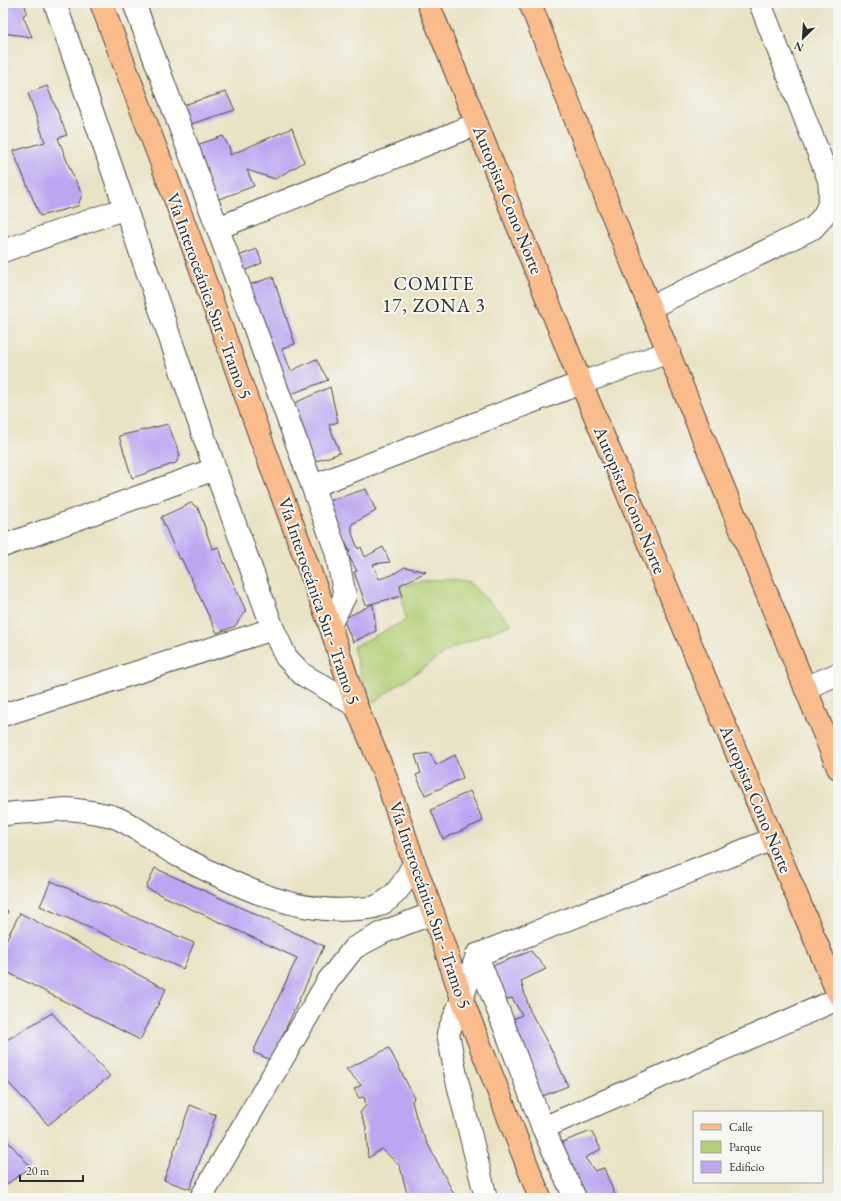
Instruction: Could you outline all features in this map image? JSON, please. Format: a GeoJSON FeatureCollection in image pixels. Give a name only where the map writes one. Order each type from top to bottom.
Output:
{"type":"FeatureCollection","features":[{"type":"Feature","properties":{"kind":"main road","name":"Vía Interoceánica Sur - Tramo 5"},"geometry":{"type":"LineString","coordinates":[[101,3],[189,236],[262,442],[330,625],[356,706],[385,776],[414,864],[433,913],[462,999],[540,1198]]}},
{"type":"Feature","properties":{"kind":"main road","name":"Autopista Cono Norte"},"geometry":{"type":"LineString","coordinates":[[428,3],[581,383],[838,994]]}},
{"type":"Feature","properties":{"kind":"main road"},"geometry":{"type":"LineString","coordinates":[[530,3],[620,234],[838,768]]}},
{"type":"Feature","properties":{"kind":"street"},"geometry":{"type":"LineString","coordinates":[[55,3],[215,469],[274,629],[286,657],[302,674],[356,706]]}},
{"type":"Feature","properties":{"kind":"street"},"geometry":{"type":"LineString","coordinates":[[134,3],[336,551],[345,596],[330,625]]}},
{"type":"Feature","properties":{"kind":"street"},"geometry":{"type":"LineString","coordinates":[[651,307],[813,228],[822,219],[828,208],[831,195],[829,180],[760,3]]}},
{"type":"Feature","properties":{"kind":"street"},"geometry":{"type":"LineString","coordinates":[[218,228],[477,124]]}},
{"type":"Feature","properties":{"kind":"street"},"geometry":{"type":"LineString","coordinates":[[3,251],[126,208]]}},
{"type":"Feature","properties":{"kind":"street"},"geometry":{"type":"LineString","coordinates":[[313,486],[581,383],[669,352]]}},
{"type":"Feature","properties":{"kind":"street"},"geometry":{"type":"LineString","coordinates":[[3,546],[215,469]]}},
{"type":"Feature","properties":{"kind":"street"},"geometry":{"type":"LineString","coordinates":[[3,715],[274,629]]}},
{"type":"Feature","properties":{"kind":"street"},"geometry":{"type":"LineString","coordinates":[[805,688],[838,674]]}},
{"type":"Feature","properties":{"kind":"street"},"geometry":{"type":"LineString","coordinates":[[3,815],[68,809],[113,817],[139,829],[177,855],[259,893],[297,905],[324,909],[348,910],[376,907],[388,900],[397,891],[414,864]]}},
{"type":"Feature","properties":{"kind":"street"},"geometry":{"type":"LineString","coordinates":[[486,1198],[456,1076],[448,1032],[462,999],[477,955],[773,839]]}},
{"type":"Feature","properties":{"kind":"street"},"geometry":{"type":"LineString","coordinates":[[202,1196],[328,981],[354,948],[384,932],[433,913]]}},
{"type":"Feature","properties":{"kind":"street"},"geometry":{"type":"LineString","coordinates":[[477,955],[543,1128],[575,1198]]}},
{"type":"Feature","properties":{"kind":"street"},"geometry":{"type":"LineString","coordinates":[[543,1128],[838,999]]}},
{"type":"Feature","properties":{"kind":"green space"},"geometry":{"type":"Polygon","coordinates":[[[444,579],[470,583],[512,624],[452,648],[369,705],[353,647],[406,620],[400,585],[444,579]]]}},
{"type":"Feature","properties":{"kind":"building"},"geometry":{"type":"Polygon","coordinates":[[[3,3],[24,3],[27,12],[23,16],[32,37],[3,33],[3,3]]]}},
{"type":"Feature","properties":{"kind":"building"},"geometry":{"type":"Polygon","coordinates":[[[47,86],[67,135],[58,138],[82,194],[78,206],[40,216],[13,151],[45,142],[28,93],[47,86]]]}},
{"type":"Feature","properties":{"kind":"building"},"geometry":{"type":"Polygon","coordinates":[[[226,92],[235,110],[185,126],[173,108],[226,92]]]}},
{"type":"Feature","properties":{"kind":"building"},"geometry":{"type":"Polygon","coordinates":[[[292,128],[304,162],[275,179],[247,170],[254,186],[214,201],[188,148],[223,136],[230,149],[230,155],[292,128]]]}},
{"type":"Feature","properties":{"kind":"building"},"geometry":{"type":"Polygon","coordinates":[[[257,249],[262,263],[235,275],[233,258],[257,249]]]}},
{"type":"Feature","properties":{"kind":"building"},"geometry":{"type":"Polygon","coordinates":[[[273,277],[295,344],[282,349],[291,371],[316,359],[328,380],[286,396],[240,288],[273,277]]]}},
{"type":"Feature","properties":{"kind":"building"},"geometry":{"type":"Polygon","coordinates":[[[330,387],[338,422],[329,425],[340,453],[308,464],[288,406],[330,387]]]}},
{"type":"Feature","properties":{"kind":"building"},"geometry":{"type":"Polygon","coordinates":[[[168,424],[180,455],[176,463],[132,478],[119,436],[168,424]]]}},
{"type":"Feature","properties":{"kind":"building"},"geometry":{"type":"Polygon","coordinates":[[[366,489],[376,511],[352,524],[352,533],[358,549],[361,547],[365,557],[383,547],[390,562],[373,564],[379,579],[392,575],[405,567],[426,572],[400,585],[402,596],[366,605],[354,572],[357,571],[347,553],[350,552],[325,502],[366,489]]]}},
{"type":"Feature","properties":{"kind":"building"},"geometry":{"type":"Polygon","coordinates":[[[191,503],[198,508],[212,549],[219,547],[223,560],[246,611],[235,626],[217,633],[181,558],[179,559],[161,517],[191,503]]]}},
{"type":"Feature","properties":{"kind":"building"},"geometry":{"type":"Polygon","coordinates":[[[373,604],[376,631],[353,642],[343,619],[373,604]]]}},
{"type":"Feature","properties":{"kind":"building"},"geometry":{"type":"Polygon","coordinates":[[[430,753],[436,765],[455,755],[463,778],[425,795],[416,775],[421,773],[415,755],[430,753]]]}},
{"type":"Feature","properties":{"kind":"building"},"geometry":{"type":"Polygon","coordinates":[[[470,791],[483,821],[443,839],[431,810],[470,791]]]}},
{"type":"Feature","properties":{"kind":"building"},"geometry":{"type":"Polygon","coordinates":[[[155,868],[324,946],[271,1060],[253,1052],[297,958],[146,888],[155,868]]]}},
{"type":"Feature","properties":{"kind":"building"},"geometry":{"type":"Polygon","coordinates":[[[51,881],[194,943],[183,969],[40,906],[51,881]]]}},
{"type":"Feature","properties":{"kind":"building"},"geometry":{"type":"Polygon","coordinates":[[[3,908],[8,911],[3,922],[3,908]]]}},
{"type":"Feature","properties":{"kind":"building"},"geometry":{"type":"Polygon","coordinates":[[[20,913],[166,989],[140,1040],[3,970],[3,946],[20,913]]]}},
{"type":"Feature","properties":{"kind":"building"},"geometry":{"type":"Polygon","coordinates":[[[531,951],[546,969],[521,981],[530,1011],[553,1053],[568,1086],[535,1099],[507,1022],[522,1015],[512,998],[498,1001],[484,969],[531,951]]]}},
{"type":"Feature","properties":{"kind":"building"},"geometry":{"type":"Polygon","coordinates":[[[52,1013],[110,1076],[48,1125],[3,1077],[3,1042],[52,1013]]]}},
{"type":"Feature","properties":{"kind":"building"},"geometry":{"type":"Polygon","coordinates":[[[389,1048],[414,1097],[412,1102],[419,1127],[456,1198],[408,1198],[400,1166],[382,1149],[368,1158],[366,1127],[360,1113],[366,1105],[364,1097],[359,1098],[354,1089],[361,1085],[346,1069],[389,1048]]]}},
{"type":"Feature","properties":{"kind":"building"},"geometry":{"type":"Polygon","coordinates":[[[190,1105],[216,1115],[190,1189],[164,1180],[190,1105]]]}},
{"type":"Feature","properties":{"kind":"building"},"geometry":{"type":"Polygon","coordinates":[[[591,1131],[601,1149],[585,1158],[595,1171],[604,1168],[616,1198],[575,1198],[560,1143],[591,1131]]]}},
{"type":"Feature","properties":{"kind":"building"},"geometry":{"type":"Polygon","coordinates":[[[3,1136],[31,1167],[3,1187],[3,1136]]]}},
{"type":"Feature","properties":{"kind":"district","name":"COMITE 17, ZONA 3"},"geometry":{"type":"Point","coordinates":[434,294]}}]}
